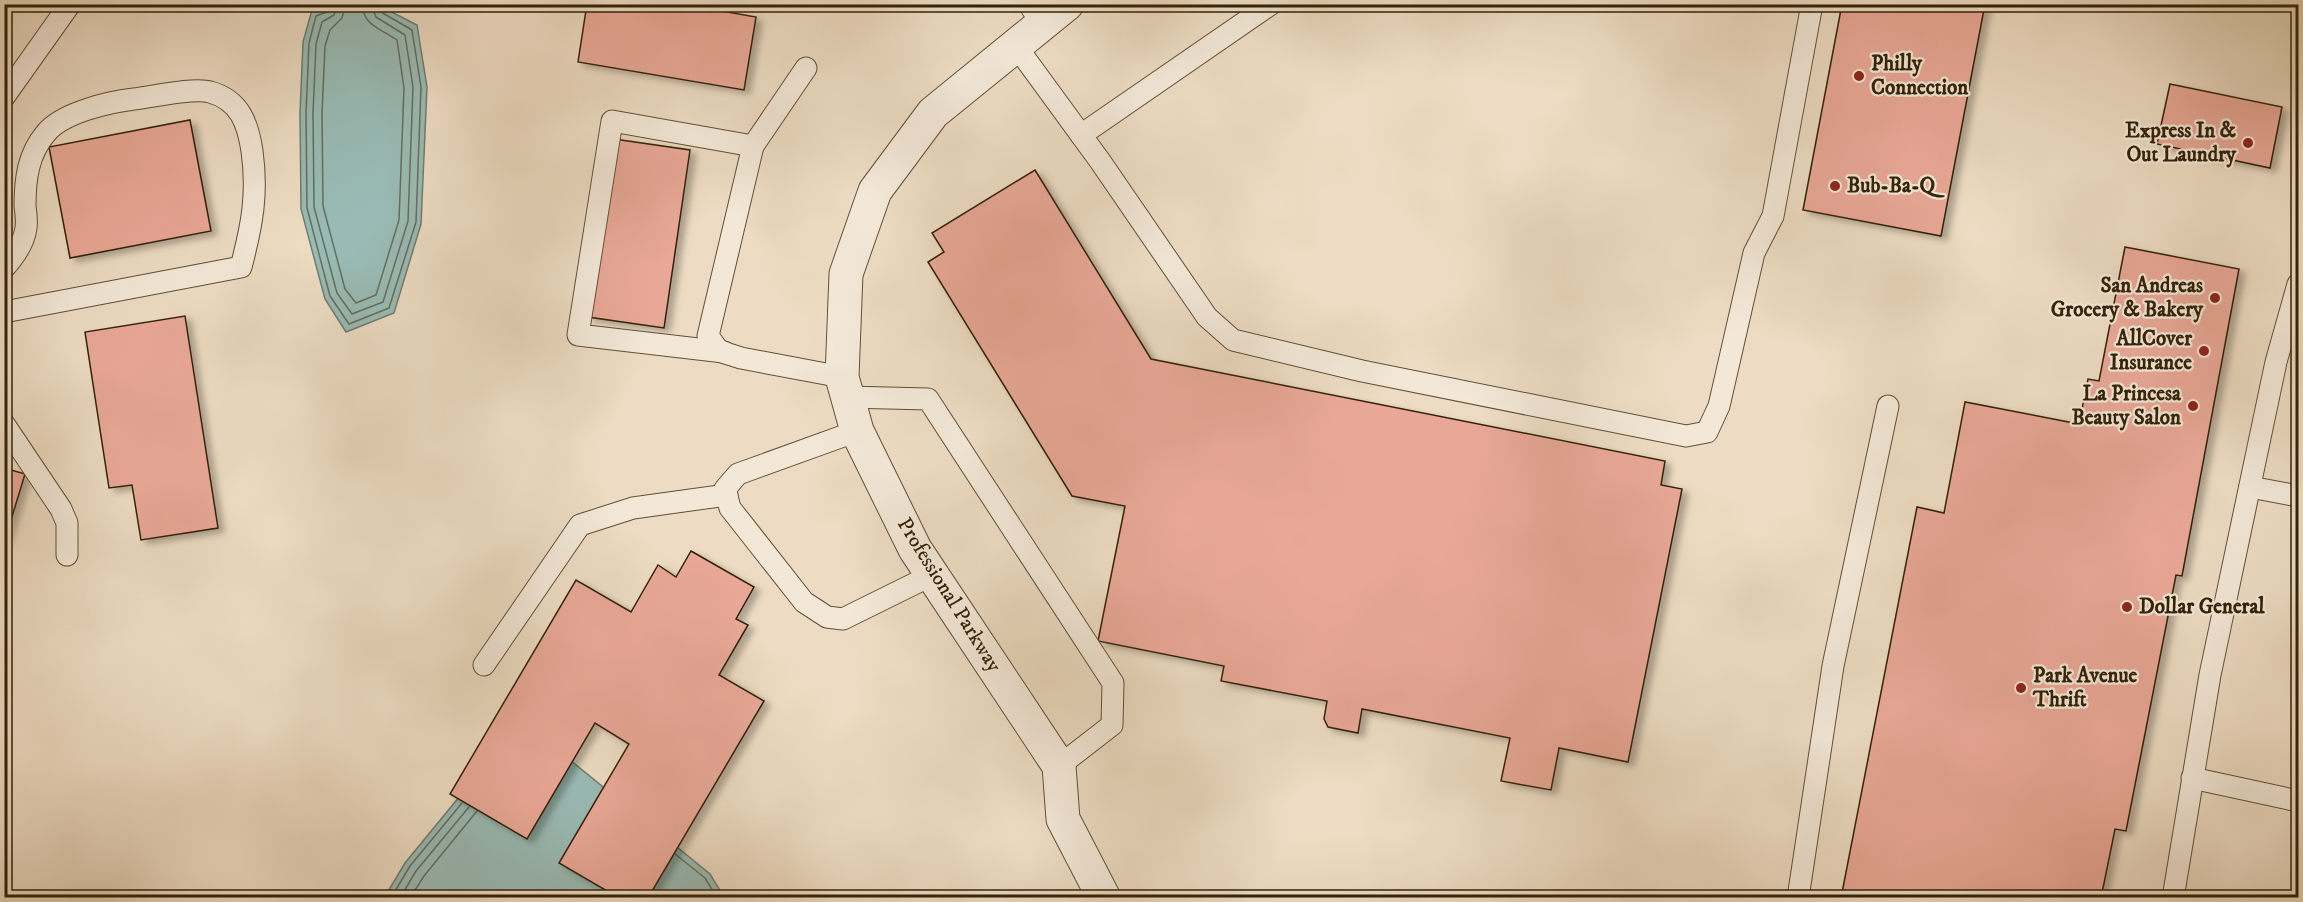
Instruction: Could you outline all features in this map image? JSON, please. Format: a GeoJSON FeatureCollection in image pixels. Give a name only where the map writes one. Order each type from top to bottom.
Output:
{"type":"FeatureCollection","features":[{"type":"Feature","properties":{"kind":"street","name":"Professional Parkway"},"geometry":{"type":"LineString","coordinates":[[1046,11],[1016,46],[933,113],[875,191],[846,274],[845,387],[857,431],[915,549],[1059,766],[1063,819],[1104,897]]}},
{"type":"Feature","properties":{"kind":"lane"},"geometry":{"type":"LineString","coordinates":[[4,97],[70,4]]}},
{"type":"Feature","properties":{"kind":"lane"},"geometry":{"type":"LineString","coordinates":[[1081,135],[1271,4]]}},
{"type":"Feature","properties":{"kind":"lane"},"geometry":{"type":"LineString","coordinates":[[1016,46],[1081,135],[1207,317],[1233,340],[1362,371],[1686,436],[1707,432],[1719,406],[1755,253],[1773,216],[1812,4]]}},
{"type":"Feature","properties":{"kind":"lane"},"geometry":{"type":"LineString","coordinates":[[806,68],[753,146],[708,336],[719,351],[741,358],[845,387],[928,399],[1113,683],[1112,724],[1059,766]]}},
{"type":"Feature","properties":{"kind":"lane"},"geometry":{"type":"LineString","coordinates":[[4,268],[17,252],[26,229],[25,182],[32,155],[47,131],[80,111],[123,100],[199,91],[210,92],[223,98],[240,110],[248,129],[256,177],[256,198],[241,267],[4,312]]}},
{"type":"Feature","properties":{"kind":"lane"},"geometry":{"type":"LineString","coordinates":[[723,352],[578,335],[612,121],[753,146]]}},
{"type":"Feature","properties":{"kind":"lane"},"geometry":{"type":"LineString","coordinates":[[2173,897],[2208,681],[2276,362],[2297,294]]}},
{"type":"Feature","properties":{"kind":"lane"},"geometry":{"type":"LineString","coordinates":[[1798,897],[1833,666],[1888,406]]}},
{"type":"Feature","properties":{"kind":"lane"},"geometry":{"type":"LineString","coordinates":[[4,424],[61,508],[67,523],[67,555]]}},
{"type":"Feature","properties":{"kind":"lane"},"geometry":{"type":"LineString","coordinates":[[857,431],[738,474],[725,489],[730,508],[804,602],[827,617],[843,619],[932,575]]}},
{"type":"Feature","properties":{"kind":"lane"},"geometry":{"type":"LineString","coordinates":[[2250,487],[2298,496]]}},
{"type":"Feature","properties":{"kind":"lane"},"geometry":{"type":"LineString","coordinates":[[484,665],[580,525],[633,508],[727,495]]}},
{"type":"Feature","properties":{"kind":"lane"},"geometry":{"type":"LineString","coordinates":[[2192,778],[2298,801]]}},
{"type":"Feature","properties":{"kind":"water"},"geometry":{"type":"Polygon","coordinates":[[[337,5],[378,5],[417,25],[427,87],[421,224],[394,313],[346,332],[325,299],[301,209],[300,113],[303,42],[312,10],[337,5]]]}},
{"type":"Feature","properties":{"kind":"water"},"geometry":{"type":"Polygon","coordinates":[[[570,760],[710,874],[724,897],[384,898],[405,863],[460,796],[570,760]]]}},
{"type":"Feature","properties":{"kind":"building"},"geometry":{"type":"Polygon","coordinates":[[[587,4],[682,4],[756,17],[744,90],[578,62],[587,4]]]}},
{"type":"Feature","properties":{"kind":"building"},"geometry":{"type":"Polygon","coordinates":[[[1842,4],[1985,4],[1941,236],[1803,210],[1842,4]]]}},
{"type":"Feature","properties":{"kind":"building"},"geometry":{"type":"Polygon","coordinates":[[[2170,84],[2282,107],[2270,168],[2157,144],[2170,84]]]}},
{"type":"Feature","properties":{"kind":"building"},"geometry":{"type":"Polygon","coordinates":[[[190,120],[211,231],[70,258],[49,147],[190,120]]]}},
{"type":"Feature","properties":{"kind":"building"},"geometry":{"type":"Polygon","coordinates":[[[614,139],[690,150],[664,328],[588,317],[614,139]]]}},
{"type":"Feature","properties":{"kind":"building"},"geometry":{"type":"Polygon","coordinates":[[[1035,170],[1151,359],[1665,461],[1661,485],[1682,489],[1628,762],[1559,748],[1551,790],[1501,781],[1510,738],[1362,709],[1358,733],[1328,727],[1324,719],[1327,701],[1221,681],[1224,666],[1098,641],[1125,506],[1072,496],[928,262],[944,252],[932,233],[1035,170]]]}},
{"type":"Feature","properties":{"kind":"building"},"geometry":{"type":"Polygon","coordinates":[[[2125,247],[2239,269],[2182,576],[2176,575],[2126,831],[2115,829],[2101,898],[1841,898],[1917,507],[1944,513],[1965,402],[2079,424],[2088,379],[2099,381],[2125,247]]]}},
{"type":"Feature","properties":{"kind":"building"},"geometry":{"type":"Polygon","coordinates":[[[185,316],[218,528],[141,540],[132,485],[109,488],[85,332],[185,316]]]}},
{"type":"Feature","properties":{"kind":"building"},"geometry":{"type":"Polygon","coordinates":[[[4,468],[25,474],[4,543],[4,468]]]}},
{"type":"Feature","properties":{"kind":"building"},"geometry":{"type":"Polygon","coordinates":[[[691,551],[754,587],[736,619],[748,625],[719,675],[764,701],[648,898],[619,898],[559,863],[629,744],[595,723],[527,839],[450,794],[576,580],[631,612],[658,565],[676,577],[691,551]]]}},
{"type":"Feature","properties":{"kind":"place","name":"Philly Connection"},"geometry":{"type":"Point","coordinates":[1859,76]}},
{"type":"Feature","properties":{"kind":"place","name":"Express In & Out Laundry"},"geometry":{"type":"Point","coordinates":[2248,143]}},
{"type":"Feature","properties":{"kind":"place","name":"Bub-Ba-Q"},"geometry":{"type":"Point","coordinates":[1835,186]}},
{"type":"Feature","properties":{"kind":"place","name":"San Andreas Grocery & Bakery"},"geometry":{"type":"Point","coordinates":[2215,298]}},
{"type":"Feature","properties":{"kind":"place","name":"AllCover Insurance"},"geometry":{"type":"Point","coordinates":[2204,351]}},
{"type":"Feature","properties":{"kind":"place","name":"La Princesa Beauty Salon"},"geometry":{"type":"Point","coordinates":[2193,406]}},
{"type":"Feature","properties":{"kind":"place","name":"Dollar General"},"geometry":{"type":"Point","coordinates":[2127,607]}},
{"type":"Feature","properties":{"kind":"place","name":"Park Avenue Thrift"},"geometry":{"type":"Point","coordinates":[2021,688]}}]}
